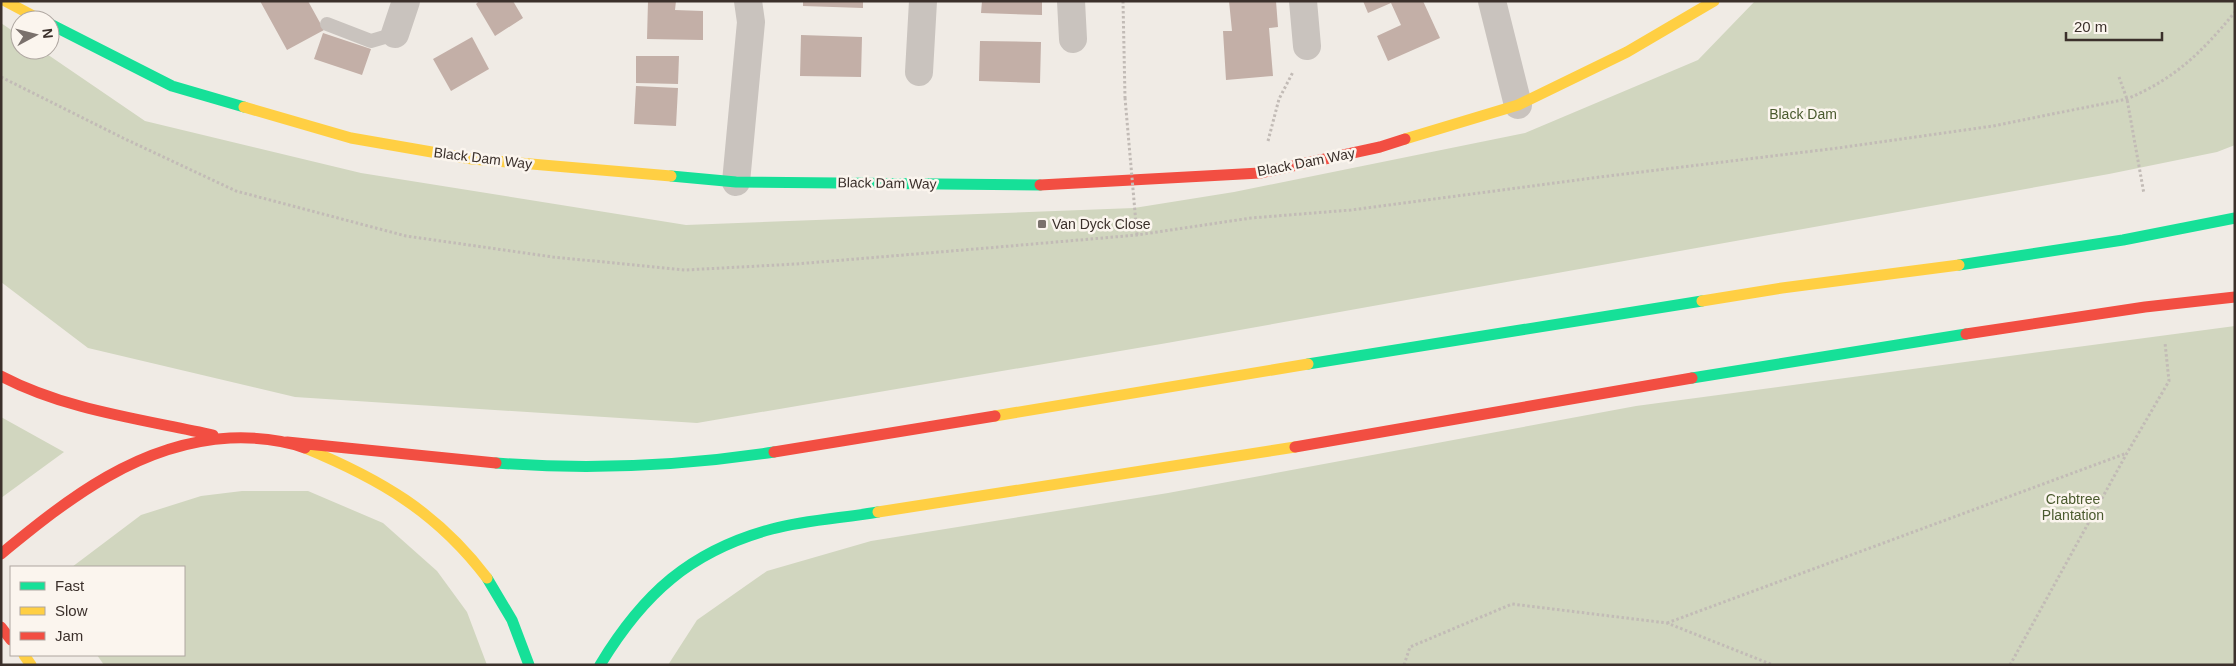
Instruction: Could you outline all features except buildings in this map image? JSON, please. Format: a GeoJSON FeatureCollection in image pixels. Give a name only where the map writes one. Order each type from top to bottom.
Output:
{"type":"FeatureCollection","features":[{"type":"Feature","properties":{"kind":"main road"},"geometry":{"type":"LineString","coordinates":[[5,1],[22,10]]}},
{"type":"Feature","properties":{"kind":"main road","name":"Black Dam Way"},"geometry":{"type":"LineString","coordinates":[[60,29],[172,86],[351,138],[472,159],[736,182],[1032,185],[1260,173],[1380,147],[1518,105],[1627,52],[1714,1]]}},
{"type":"Feature","properties":{"kind":"main road"},"geometry":{"type":"LineString","coordinates":[[1,554],[91,485],[118,469],[139,459],[178,446],[212,440],[234,439],[287,442],[552,467],[640,466],[762,454],[1166,386],[1782,288],[1981,262],[2123,240],[2235,218]]}},
{"type":"Feature","properties":{"kind":"main road"},"geometry":{"type":"LineString","coordinates":[[600,665],[627,622],[644,600],[689,563],[742,538],[773,529],[1362,436],[1757,366],[2145,307],[2235,296]]}},
{"type":"Feature","properties":{"kind":"main road"},"geometry":{"type":"LineString","coordinates":[[1,376],[30,391],[70,404],[234,439]]}},
{"type":"Feature","properties":{"kind":"main road"},"geometry":{"type":"LineString","coordinates":[[287,442],[360,474],[397,494],[420,509],[447,532],[470,557],[500,600],[517,631],[529,665]]}},
{"type":"Feature","properties":{"kind":"main road"},"geometry":{"type":"LineString","coordinates":[[1,628],[10,639]]}},
{"type":"Feature","properties":{"kind":"street"},"geometry":{"type":"LineString","coordinates":[[395,34],[406,1]]}},
{"type":"Feature","properties":{"kind":"street"},"geometry":{"type":"LineString","coordinates":[[736,182],[751,22],[748,1]]}},
{"type":"Feature","properties":{"kind":"street"},"geometry":{"type":"LineString","coordinates":[[919,72],[923,1]]}},
{"type":"Feature","properties":{"kind":"street"},"geometry":{"type":"LineString","coordinates":[[1070,1],[1073,40]]}},
{"type":"Feature","properties":{"kind":"street"},"geometry":{"type":"LineString","coordinates":[[1303,1],[1307,46]]}},
{"type":"Feature","properties":{"kind":"street"},"geometry":{"type":"LineString","coordinates":[[1492,1],[1518,105]]}},
{"type":"Feature","properties":{"kind":"lane"},"geometry":{"type":"LineString","coordinates":[[326,24],[371,41],[395,34]]}},
{"type":"Feature","properties":{"kind":"path"},"geometry":{"type":"LineString","coordinates":[[1123,1],[1125,98],[1137,234]]}},
{"type":"Feature","properties":{"kind":"path"},"geometry":{"type":"LineString","coordinates":[[1,77],[123,138],[236,191],[406,236],[553,257],[684,270],[805,263],[1137,234],[1251,218],[1351,210],[1838,148],[1993,126],[2127,98],[2178,72],[2212,40],[2235,12]]}},
{"type":"Feature","properties":{"kind":"path"},"geometry":{"type":"LineString","coordinates":[[1260,173],[1279,99],[1307,46]]}},
{"type":"Feature","properties":{"kind":"path"},"geometry":{"type":"LineString","coordinates":[[2119,76],[2127,98],[2144,194]]}},
{"type":"Feature","properties":{"kind":"path"},"geometry":{"type":"LineString","coordinates":[[2010,665],[2169,381],[2165,343]]}},
{"type":"Feature","properties":{"kind":"path"},"geometry":{"type":"LineString","coordinates":[[1667,623],[2127,453]]}},
{"type":"Feature","properties":{"kind":"path"},"geometry":{"type":"LineString","coordinates":[[1404,665],[1410,647],[1512,604],[1667,623],[1773,665]]}},
{"type":"Feature","properties":{"kind":"green space","name":"Black Dam"},"geometry":{"type":"Polygon","coordinates":[[[1755,1],[2235,1],[2235,145],[2217,152],[2109,174],[1167,343],[697,423],[295,397],[88,348],[1,282],[1,23],[10,29],[10,60],[56,60],[145,121],[361,173],[686,225],[1134,208],[1234,192],[1525,133],[1698,60],[1755,1]]]}},
{"type":"Feature","properties":{"kind":"green space","name":"Crabtree Plantation"},"geometry":{"type":"Polygon","coordinates":[[[2235,326],[2235,665],[668,665],[697,620],[767,571],[871,541],[1168,493],[1636,406],[2235,326]]]}},
{"type":"Feature","properties":{"kind":"green space"},"geometry":{"type":"Polygon","coordinates":[[[1,417],[64,452],[1,498],[1,417]]]}},
{"type":"Feature","properties":{"kind":"green space"},"geometry":{"type":"Polygon","coordinates":[[[242,491],[308,491],[383,523],[437,571],[467,612],[487,665],[104,665],[98,656],[185,656],[185,566],[73,566],[141,515],[201,496],[242,491]]]}},
{"type":"Feature","properties":{"kind":"traffic: fast"},"geometry":{"type":"LineString","coordinates":[[60,29],[172,86],[244,107]]}},
{"type":"Feature","properties":{"kind":"traffic: fast"},"geometry":{"type":"LineString","coordinates":[[671,176],[736,182],[1040,185]]}},
{"type":"Feature","properties":{"kind":"traffic: fast"},"geometry":{"type":"LineString","coordinates":[[1959,265],[2123,240],[2235,218]]}},
{"type":"Feature","properties":{"kind":"traffic: fast"},"geometry":{"type":"LineString","coordinates":[[1308,364],[1702,301]]}},
{"type":"Feature","properties":{"kind":"traffic: fast"},"geometry":{"type":"LineString","coordinates":[[1692,378],[1966,334]]}},
{"type":"Feature","properties":{"kind":"traffic: fast"},"geometry":{"type":"LineString","coordinates":[[496,463],[566,466],[635,465],[705,461],[774,452]]}},
{"type":"Feature","properties":{"kind":"traffic: fast"},"geometry":{"type":"LineString","coordinates":[[600,665],[633,617],[671,579],[693,563],[743,538],[772,529],[811,521],[878,512]]}},
{"type":"Feature","properties":{"kind":"traffic: fast"},"geometry":{"type":"LineString","coordinates":[[487,578],[512,620],[529,665]]}},
{"type":"Feature","properties":{"kind":"traffic: slow"},"geometry":{"type":"LineString","coordinates":[[5,1],[22,10]]}},
{"type":"Feature","properties":{"kind":"traffic: slow"},"geometry":{"type":"LineString","coordinates":[[1405,139],[1518,105],[1627,52],[1714,1]]}},
{"type":"Feature","properties":{"kind":"traffic: slow"},"geometry":{"type":"LineString","coordinates":[[244,107],[351,138],[472,159],[671,176]]}},
{"type":"Feature","properties":{"kind":"traffic: slow"},"geometry":{"type":"LineString","coordinates":[[1702,301],[1782,288],[1959,265]]}},
{"type":"Feature","properties":{"kind":"traffic: slow"},"geometry":{"type":"LineString","coordinates":[[995,416],[1308,364]]}},
{"type":"Feature","properties":{"kind":"traffic: slow"},"geometry":{"type":"LineString","coordinates":[[878,512],[1295,447]]}},
{"type":"Feature","properties":{"kind":"traffic: slow"},"geometry":{"type":"LineString","coordinates":[[305,448],[358,472],[405,500],[448,534],[487,578]]}},
{"type":"Feature","properties":{"kind":"traffic: slow"},"geometry":{"type":"LineString","coordinates":[[25,656],[31,665]]}},
{"type":"Feature","properties":{"kind":"traffic: jam"},"geometry":{"type":"LineString","coordinates":[[1040,185],[1260,173],[1380,147],[1405,139]]}},
{"type":"Feature","properties":{"kind":"traffic: jam"},"geometry":{"type":"LineString","coordinates":[[1966,334],[2145,307],[2235,297]]}},
{"type":"Feature","properties":{"kind":"traffic: jam"},"geometry":{"type":"LineString","coordinates":[[1,376],[26,388],[78,405],[213,435]]}},
{"type":"Feature","properties":{"kind":"traffic: jam"},"geometry":{"type":"LineString","coordinates":[[1295,447],[1692,378]]}},
{"type":"Feature","properties":{"kind":"traffic: jam"},"geometry":{"type":"LineString","coordinates":[[774,452],[995,416]]}},
{"type":"Feature","properties":{"kind":"traffic: jam"},"geometry":{"type":"LineString","coordinates":[[1,554],[79,494],[135,462],[165,450],[197,442],[230,438],[259,438],[305,448]]}},
{"type":"Feature","properties":{"kind":"traffic: jam"},"geometry":{"type":"LineString","coordinates":[[287,442],[496,463]]}},
{"type":"Feature","properties":{"kind":"traffic: jam"},"geometry":{"type":"LineString","coordinates":[[1,627],[10,639]]}},
{"type":"Feature","properties":{"kind":"place","name":"Van Dyck Close"},"geometry":{"type":"Point","coordinates":[1042,224]}}]}
